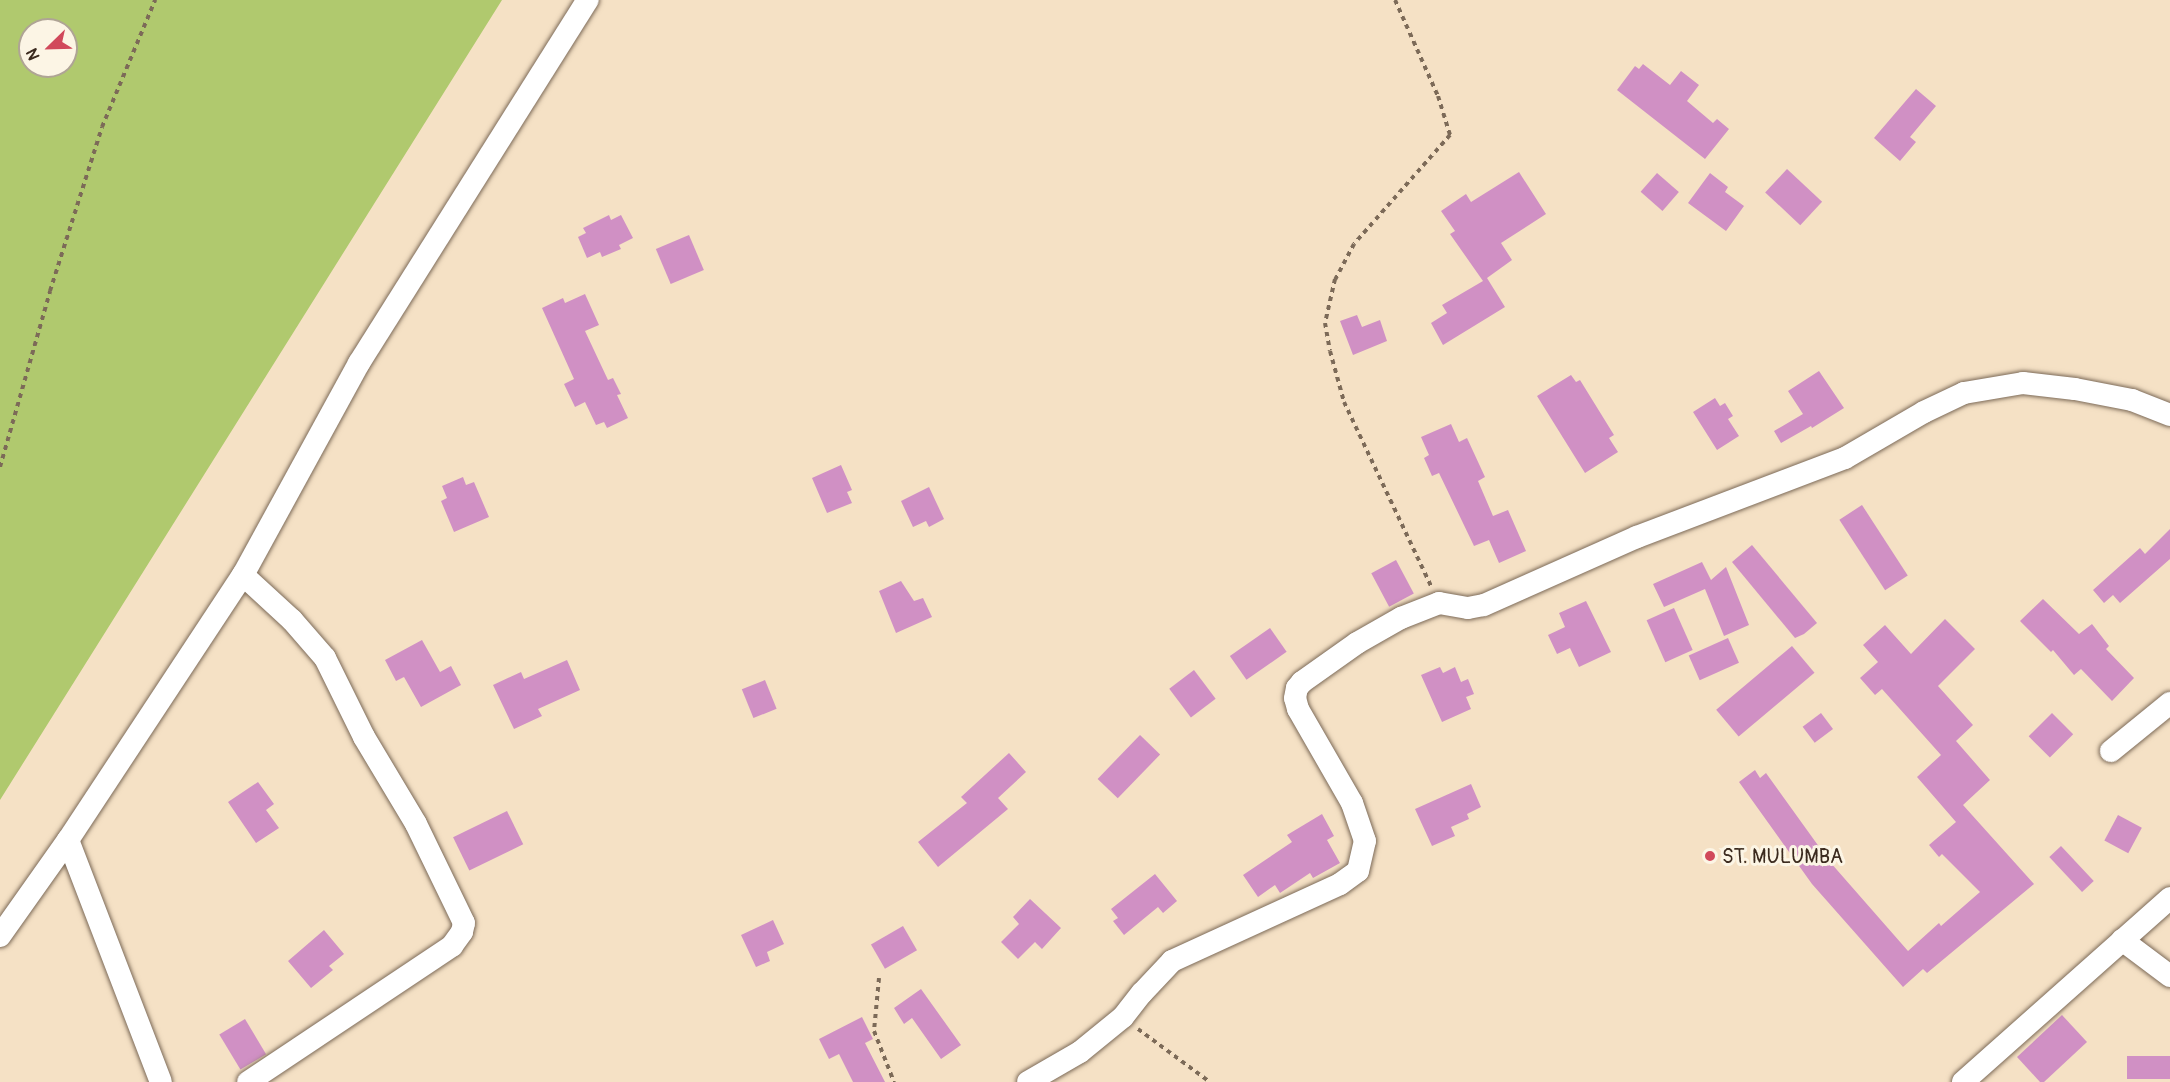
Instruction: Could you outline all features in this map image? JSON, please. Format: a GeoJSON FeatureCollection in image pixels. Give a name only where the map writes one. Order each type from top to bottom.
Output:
{"type":"FeatureCollection","features":[{"type":"Feature","properties":{"kind":"street"},"geometry":{"type":"LineString","coordinates":[[0,936],[68,840],[243,575],[358,363],[588,0]]}},
{"type":"Feature","properties":{"kind":"street"},"geometry":{"type":"LineString","coordinates":[[1028,1082],[1080,1052],[1123,1017],[1172,961],[1340,884],[1358,871],[1365,841],[1352,803],[1298,709],[1295,698],[1297,688],[1302,682],[1366,638],[1401,618],[1439,603],[1468,608],[1484,605],[1637,537],[1845,458],[1924,411],[1964,393],[2023,383],[2075,389],[2132,400],[2170,415]]}},
{"type":"Feature","properties":{"kind":"street"},"geometry":{"type":"LineString","coordinates":[[243,575],[292,620],[325,658],[364,737],[416,824],[464,923],[462,932],[452,946],[248,1082]]}},
{"type":"Feature","properties":{"kind":"street"},"geometry":{"type":"LineString","coordinates":[[2111,751],[2170,703]]}},
{"type":"Feature","properties":{"kind":"street"},"geometry":{"type":"LineString","coordinates":[[68,840],[161,1082]]}},
{"type":"Feature","properties":{"kind":"street"},"geometry":{"type":"LineString","coordinates":[[1964,1082],[2170,898]]}},
{"type":"Feature","properties":{"kind":"street"},"geometry":{"type":"LineString","coordinates":[[2122,940],[2170,976]]}},
{"type":"Feature","properties":{"kind":"path"},"geometry":{"type":"LineString","coordinates":[[0,467],[50,291],[102,127],[155,0]]}},
{"type":"Feature","properties":{"kind":"path"},"geometry":{"type":"LineString","coordinates":[[1395,0],[1438,96],[1450,135],[1354,244],[1335,279],[1325,323],[1344,402],[1439,603]]}},
{"type":"Feature","properties":{"kind":"path"},"geometry":{"type":"LineString","coordinates":[[879,978],[874,1031],[894,1082]]}},
{"type":"Feature","properties":{"kind":"path"},"geometry":{"type":"LineString","coordinates":[[1123,1017],[1210,1082]]}},
{"type":"Feature","properties":{"kind":"green space"},"geometry":{"type":"Polygon","coordinates":[[[0,0],[502,0],[0,800],[0,0]]]}},
{"type":"Feature","properties":{"kind":"building"},"geometry":{"type":"Polygon","coordinates":[[[1643,64],[1670,85],[1681,71],[1699,85],[1687,101],[1713,123],[1717,119],[1729,129],[1705,159],[1617,90],[1635,66],[1639,69],[1643,64]]]}},
{"type":"Feature","properties":{"kind":"building"},"geometry":{"type":"Polygon","coordinates":[[[1916,89],[1936,106],[1910,137],[1916,142],[1900,161],[1874,138],[1916,89]]]}},
{"type":"Feature","properties":{"kind":"building"},"geometry":{"type":"Polygon","coordinates":[[[1787,169],[1822,202],[1800,225],[1765,192],[1787,169]]]}},
{"type":"Feature","properties":{"kind":"building"},"geometry":{"type":"Polygon","coordinates":[[[1519,172],[1546,214],[1501,243],[1512,260],[1487,278],[1505,307],[1443,345],[1431,323],[1447,313],[1442,305],[1483,281],[1450,234],[1455,231],[1441,211],[1466,194],[1471,202],[1519,172]]]}},
{"type":"Feature","properties":{"kind":"building"},"geometry":{"type":"Polygon","coordinates":[[[1657,173],[1679,192],[1662,211],[1641,192],[1657,173]]]}},
{"type":"Feature","properties":{"kind":"building"},"geometry":{"type":"Polygon","coordinates":[[[1710,173],[1728,187],[1725,192],[1744,206],[1726,231],[1688,203],[1710,173]]]}},
{"type":"Feature","properties":{"kind":"building"},"geometry":{"type":"Polygon","coordinates":[[[609,215],[611,220],[621,215],[633,238],[619,245],[621,249],[602,257],[600,252],[587,258],[578,237],[586,233],[583,228],[609,215]]]}},
{"type":"Feature","properties":{"kind":"building"},"geometry":{"type":"Polygon","coordinates":[[[689,235],[704,270],[671,284],[656,249],[689,235]]]}},
{"type":"Feature","properties":{"kind":"building"},"geometry":{"type":"Polygon","coordinates":[[[585,294],[599,325],[585,331],[608,380],[613,378],[621,394],[617,395],[628,418],[607,428],[604,422],[596,425],[585,402],[575,407],[564,384],[574,379],[542,308],[563,298],[565,303],[585,294]]]}},
{"type":"Feature","properties":{"kind":"building"},"geometry":{"type":"Polygon","coordinates":[[[1357,315],[1362,327],[1380,320],[1387,341],[1353,355],[1340,321],[1357,315]]]}},
{"type":"Feature","properties":{"kind":"building"},"geometry":{"type":"Polygon","coordinates":[[[1819,371],[1844,408],[1812,428],[1811,426],[1781,443],[1774,431],[1803,414],[1788,391],[1819,371]]]}},
{"type":"Feature","properties":{"kind":"building"},"geometry":{"type":"Polygon","coordinates":[[[1571,375],[1576,382],[1580,380],[1614,435],[1609,438],[1618,452],[1585,473],[1537,396],[1571,375]]]}},
{"type":"Feature","properties":{"kind":"building"},"geometry":{"type":"Polygon","coordinates":[[[1715,398],[1720,406],[1725,403],[1733,416],[1728,419],[1739,436],[1717,450],[1693,412],[1715,398]]]}},
{"type":"Feature","properties":{"kind":"building"},"geometry":{"type":"Polygon","coordinates":[[[1451,424],[1459,442],[1467,438],[1485,477],[1478,481],[1493,516],[1508,510],[1526,551],[1499,563],[1489,540],[1474,546],[1439,473],[1432,476],[1424,458],[1429,455],[1421,437],[1451,424]]]}},
{"type":"Feature","properties":{"kind":"building"},"geometry":{"type":"Polygon","coordinates":[[[841,465],[852,490],[847,492],[852,503],[827,513],[812,478],[841,465]]]}},
{"type":"Feature","properties":{"kind":"building"},"geometry":{"type":"Polygon","coordinates":[[[463,477],[466,485],[474,482],[489,517],[454,532],[441,501],[447,498],[442,486],[463,477]]]}},
{"type":"Feature","properties":{"kind":"building"},"geometry":{"type":"Polygon","coordinates":[[[929,487],[944,519],[929,527],[926,521],[913,527],[901,501],[929,487]]]}},
{"type":"Feature","properties":{"kind":"building"},"geometry":{"type":"Polygon","coordinates":[[[1862,505],[1908,575],[1885,590],[1839,520],[1862,505]]]}},
{"type":"Feature","properties":{"kind":"building"},"geometry":{"type":"Polygon","coordinates":[[[2170,529],[2170,559],[2120,603],[2113,595],[2104,603],[2093,590],[2140,548],[2145,554],[2170,529]]]}},
{"type":"Feature","properties":{"kind":"building"},"geometry":{"type":"Polygon","coordinates":[[[1752,545],[1817,623],[1804,634],[1795,638],[1732,562],[1752,545]]]}},
{"type":"Feature","properties":{"kind":"building"},"geometry":{"type":"Polygon","coordinates":[[[1396,560],[1414,594],[1389,607],[1371,573],[1396,560]]]}},
{"type":"Feature","properties":{"kind":"building"},"geometry":{"type":"Polygon","coordinates":[[[1702,562],[1711,580],[1726,567],[1749,625],[1724,636],[1705,589],[1664,607],[1653,584],[1702,562]]]}},
{"type":"Feature","properties":{"kind":"building"},"geometry":{"type":"Polygon","coordinates":[[[901,581],[914,601],[923,598],[932,617],[896,633],[879,591],[901,581]]]}},
{"type":"Feature","properties":{"kind":"building"},"geometry":{"type":"Polygon","coordinates":[[[2043,599],[2079,634],[2092,624],[2109,646],[2106,649],[2134,678],[2112,701],[2081,669],[2074,675],[2053,650],[2051,652],[2020,621],[2043,599]]]}},
{"type":"Feature","properties":{"kind":"building"},"geometry":{"type":"Polygon","coordinates":[[[1586,601],[1611,652],[1579,667],[1570,648],[1557,654],[1548,635],[1565,627],[1559,613],[1586,601]]]}},
{"type":"Feature","properties":{"kind":"building"},"geometry":{"type":"Polygon","coordinates":[[[1674,608],[1693,650],[1665,662],[1647,620],[1674,608]]]}},
{"type":"Feature","properties":{"kind":"building"},"geometry":{"type":"Polygon","coordinates":[[[1945,619],[1975,649],[1938,686],[1973,725],[1956,741],[1990,780],[1963,805],[2034,884],[1927,973],[1923,969],[1903,987],[1812,884],[1739,782],[1755,770],[1760,778],[1766,773],[1830,862],[1908,951],[1939,923],[1941,926],[1980,892],[1942,854],[1939,857],[1929,845],[1956,822],[1917,777],[1941,755],[1882,689],[1875,695],[1860,678],[1878,662],[1863,645],[1885,625],[1911,654],[1945,619]]]}},
{"type":"Feature","properties":{"kind":"building"},"geometry":{"type":"Polygon","coordinates":[[[1270,628],[1287,652],[1246,680],[1230,656],[1270,628]]]}},
{"type":"Feature","properties":{"kind":"building"},"geometry":{"type":"Polygon","coordinates":[[[1728,638],[1739,663],[1700,680],[1689,655],[1728,638]]]}},
{"type":"Feature","properties":{"kind":"building"},"geometry":{"type":"Polygon","coordinates":[[[422,640],[440,672],[451,666],[461,685],[421,707],[404,677],[396,681],[385,660],[422,640]]]}},
{"type":"Feature","properties":{"kind":"building"},"geometry":{"type":"Polygon","coordinates":[[[1792,646],[1814,673],[1739,736],[1716,710],[1792,646]]]}},
{"type":"Feature","properties":{"kind":"building"},"geometry":{"type":"Polygon","coordinates":[[[567,660],[580,690],[538,709],[542,716],[514,729],[493,685],[521,672],[524,679],[567,660]]]}},
{"type":"Feature","properties":{"kind":"building"},"geometry":{"type":"Polygon","coordinates":[[[1440,667],[1443,673],[1455,667],[1461,682],[1468,679],[1474,694],[1466,697],[1471,709],[1442,722],[1421,675],[1440,667]]]}},
{"type":"Feature","properties":{"kind":"building"},"geometry":{"type":"Polygon","coordinates":[[[1194,670],[1216,699],[1191,717],[1169,689],[1194,670]]]}},
{"type":"Feature","properties":{"kind":"building"},"geometry":{"type":"Polygon","coordinates":[[[765,680],[777,709],[753,718],[742,689],[765,680]]]}},
{"type":"Feature","properties":{"kind":"building"},"geometry":{"type":"Polygon","coordinates":[[[1821,713],[1833,729],[1815,743],[1803,727],[1821,713]]]}},
{"type":"Feature","properties":{"kind":"building"},"geometry":{"type":"Polygon","coordinates":[[[2052,713],[2073,734],[2050,758],[2029,736],[2052,713]]]}},
{"type":"Feature","properties":{"kind":"building"},"geometry":{"type":"Polygon","coordinates":[[[1140,735],[1160,754],[1118,798],[1098,779],[1140,735]]]}},
{"type":"Feature","properties":{"kind":"building"},"geometry":{"type":"Polygon","coordinates":[[[1009,753],[1026,772],[998,798],[1008,809],[938,867],[918,842],[967,803],[961,797],[1009,753]]]}},
{"type":"Feature","properties":{"kind":"building"},"geometry":{"type":"Polygon","coordinates":[[[258,782],[274,804],[266,810],[279,828],[256,843],[228,802],[258,782]]]}},
{"type":"Feature","properties":{"kind":"building"},"geometry":{"type":"Polygon","coordinates":[[[1471,784],[1481,807],[1467,814],[1469,819],[1451,827],[1455,836],[1432,846],[1415,809],[1471,784]]]}},
{"type":"Feature","properties":{"kind":"building"},"geometry":{"type":"Polygon","coordinates":[[[507,811],[523,844],[469,871],[453,837],[507,811]]]}},
{"type":"Feature","properties":{"kind":"building"},"geometry":{"type":"Polygon","coordinates":[[[1322,814],[1334,836],[1327,840],[1340,863],[1313,878],[1310,873],[1280,893],[1275,885],[1258,897],[1243,875],[1292,842],[1287,835],[1322,814]]]}},
{"type":"Feature","properties":{"kind":"building"},"geometry":{"type":"Polygon","coordinates":[[[2118,815],[2142,828],[2128,853],[2104,841],[2118,815]]]}},
{"type":"Feature","properties":{"kind":"building"},"geometry":{"type":"Polygon","coordinates":[[[2061,846],[2094,881],[2082,892],[2049,857],[2061,846]]]}},
{"type":"Feature","properties":{"kind":"building"},"geometry":{"type":"Polygon","coordinates":[[[1155,874],[1177,901],[1163,913],[1158,907],[1124,935],[1113,921],[1118,918],[1111,909],[1155,874]]]}},
{"type":"Feature","properties":{"kind":"building"},"geometry":{"type":"Polygon","coordinates":[[[1030,899],[1061,928],[1042,949],[1035,942],[1018,959],[1001,942],[1019,924],[1013,917],[1030,899]]]}},
{"type":"Feature","properties":{"kind":"building"},"geometry":{"type":"Polygon","coordinates":[[[773,920],[784,944],[767,952],[770,961],[756,967],[741,935],[773,920]]]}},
{"type":"Feature","properties":{"kind":"building"},"geometry":{"type":"Polygon","coordinates":[[[903,926],[917,950],[885,969],[871,944],[903,926]]]}},
{"type":"Feature","properties":{"kind":"building"},"geometry":{"type":"Polygon","coordinates":[[[324,930],[344,954],[329,966],[333,970],[311,988],[288,961],[324,930]]]}},
{"type":"Feature","properties":{"kind":"building"},"geometry":{"type":"Polygon","coordinates":[[[921,989],[961,1045],[941,1059],[912,1018],[904,1024],[894,1008],[921,989]]]}},
{"type":"Feature","properties":{"kind":"building"},"geometry":{"type":"Polygon","coordinates":[[[2062,1015],[2087,1042],[2044,1082],[2040,1082],[2017,1057],[2062,1015]]]}},
{"type":"Feature","properties":{"kind":"building"},"geometry":{"type":"Polygon","coordinates":[[[862,1017],[873,1039],[865,1043],[885,1082],[853,1082],[839,1054],[829,1059],[819,1039],[862,1017]]]}},
{"type":"Feature","properties":{"kind":"building"},"geometry":{"type":"Polygon","coordinates":[[[245,1019],[266,1054],[240,1070],[219,1034],[245,1019]]]}},
{"type":"Feature","properties":{"kind":"building"},"geometry":{"type":"Polygon","coordinates":[[[2127,1056],[2170,1056],[2170,1079],[2127,1079],[2127,1056]]]}},
{"type":"Feature","properties":{"kind":"place","name":"ST. MULUMBA"},"geometry":{"type":"Point","coordinates":[1710,856]}}]}
